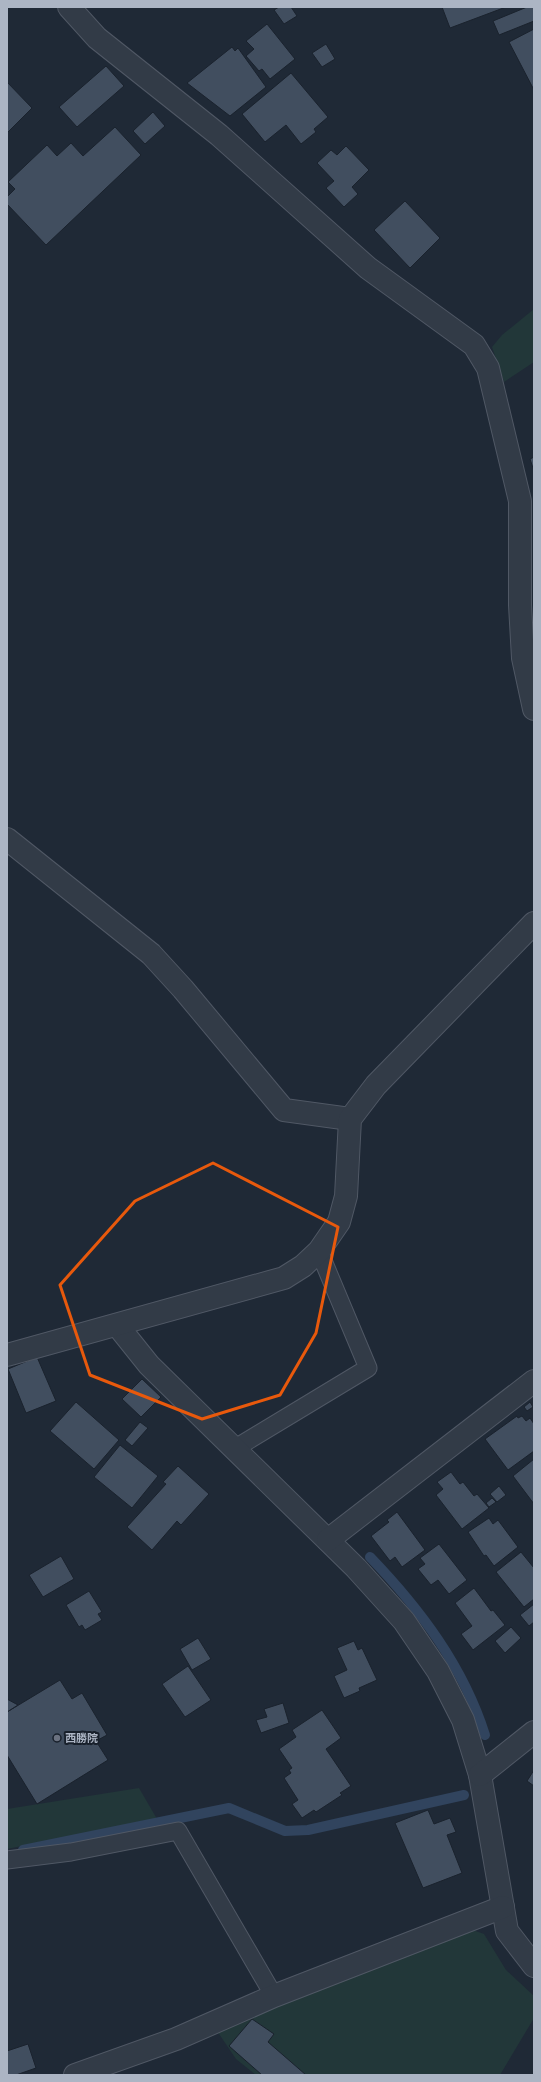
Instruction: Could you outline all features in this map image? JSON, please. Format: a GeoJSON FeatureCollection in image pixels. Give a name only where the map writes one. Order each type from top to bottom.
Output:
{"type":"FeatureCollection","features":[{"type":"Feature","properties":{"kind":"street"},"geometry":{"type":"LineString","coordinates":[[69,7],[97,38],[219,135],[368,268],[474,345],[488,368],[520,501],[520,605],[523,658],[534,709]]}},
{"type":"Feature","properties":{"kind":"street"},"geometry":{"type":"LineString","coordinates":[[7,839],[150,954],[183,989],[284,1110],[350,1119]]}},
{"type":"Feature","properties":{"kind":"street"},"geometry":{"type":"LineString","coordinates":[[7,1355],[284,1278],[303,1266],[319,1251],[339,1222],[346,1196],[350,1119],[376,1085],[534,923]]}},
{"type":"Feature","properties":{"kind":"street"},"geometry":{"type":"LineString","coordinates":[[117,1325],[149,1365],[356,1568],[404,1621],[438,1671],[463,1720],[480,1775],[507,1931],[534,1966]]}},
{"type":"Feature","properties":{"kind":"street"},"geometry":{"type":"LineString","coordinates":[[328,1540],[534,1381]]}},
{"type":"Feature","properties":{"kind":"street"},"geometry":{"type":"LineString","coordinates":[[480,1775],[534,1732]]}},
{"type":"Feature","properties":{"kind":"street"},"geometry":{"type":"LineString","coordinates":[[75,2075],[176,2039],[274,1996],[503,1907]]}},
{"type":"Feature","properties":{"kind":"lane"},"geometry":{"type":"LineString","coordinates":[[234,1449],[368,1368],[319,1251]]}},
{"type":"Feature","properties":{"kind":"lane"},"geometry":{"type":"LineString","coordinates":[[7,1860],[71,1852],[178,1831],[274,1996]]}},
{"type":"Feature","properties":{"kind":"highlighted area"},"geometry":{"type":"Polygon","coordinates":[[[213,1163],[338,1227],[316,1333],[280,1395],[202,1419],[90,1375],[60,1285],[135,1201],[213,1163]]]}},
{"type":"Feature","properties":{"kind":"green space"},"geometry":{"type":"Polygon","coordinates":[[[534,309],[534,362],[504,382],[492,347],[502,335],[534,309]]]}},
{"type":"Feature","properties":{"kind":"green space"},"geometry":{"type":"Polygon","coordinates":[[[139,1788],[157,1819],[7,1849],[7,1809],[139,1788]]]}},
{"type":"Feature","properties":{"kind":"green space"},"geometry":{"type":"Polygon","coordinates":[[[467,1928],[484,1934],[506,1970],[534,1996],[534,2018],[500,2075],[256,2075],[236,2059],[215,2028],[467,1928]]]}},
{"type":"Feature","properties":{"kind":"building"},"geometry":{"type":"Polygon","coordinates":[[[279,7],[291,7],[297,16],[284,24],[274,10],[279,7]]]}},
{"type":"Feature","properties":{"kind":"building"},"geometry":{"type":"Polygon","coordinates":[[[442,7],[506,7],[450,28],[442,7]]]}},
{"type":"Feature","properties":{"kind":"building"},"geometry":{"type":"Polygon","coordinates":[[[527,7],[534,7],[534,21],[499,35],[493,21],[527,7]]]}},
{"type":"Feature","properties":{"kind":"building"},"geometry":{"type":"Polygon","coordinates":[[[267,24],[295,59],[270,79],[262,69],[259,71],[246,56],[254,49],[246,41],[267,24]]]}},
{"type":"Feature","properties":{"kind":"building"},"geometry":{"type":"Polygon","coordinates":[[[534,29],[534,90],[509,42],[534,29]]]}},
{"type":"Feature","properties":{"kind":"building"},"geometry":{"type":"Polygon","coordinates":[[[326,44],[335,59],[322,67],[312,53],[326,44]]]}},
{"type":"Feature","properties":{"kind":"building"},"geometry":{"type":"Polygon","coordinates":[[[232,47],[235,51],[238,48],[266,87],[230,116],[187,83],[232,47]]]}},
{"type":"Feature","properties":{"kind":"building"},"geometry":{"type":"Polygon","coordinates":[[[106,66],[124,86],[77,127],[59,107],[106,66]]]}},
{"type":"Feature","properties":{"kind":"building"},"geometry":{"type":"Polygon","coordinates":[[[291,73],[328,117],[314,129],[316,132],[301,144],[286,125],[265,142],[242,114],[291,73]]]}},
{"type":"Feature","properties":{"kind":"building"},"geometry":{"type":"Polygon","coordinates":[[[7,82],[32,108],[7,133],[7,82]]]}},
{"type":"Feature","properties":{"kind":"building"},"geometry":{"type":"Polygon","coordinates":[[[153,112],[165,126],[145,144],[133,131],[153,112]]]}},
{"type":"Feature","properties":{"kind":"building"},"geometry":{"type":"Polygon","coordinates":[[[115,127],[141,155],[46,245],[7,204],[7,197],[15,189],[8,182],[47,145],[57,156],[71,143],[83,156],[115,127]]]}},
{"type":"Feature","properties":{"kind":"building"},"geometry":{"type":"Polygon","coordinates":[[[346,146],[369,170],[352,187],[358,194],[344,207],[326,188],[334,181],[317,163],[331,150],[337,155],[346,146]]]}},
{"type":"Feature","properties":{"kind":"building"},"geometry":{"type":"Polygon","coordinates":[[[405,201],[440,238],[410,268],[374,230],[405,201]]]}},
{"type":"Feature","properties":{"kind":"building"},"geometry":{"type":"Polygon","coordinates":[[[534,457],[534,471],[530,459],[534,457]]]}},
{"type":"Feature","properties":{"kind":"building"},"geometry":{"type":"Polygon","coordinates":[[[37,1357],[56,1401],[26,1413],[8,1369],[37,1357]]]}},
{"type":"Feature","properties":{"kind":"building"},"geometry":{"type":"Polygon","coordinates":[[[142,1379],[161,1397],[141,1417],[122,1399],[142,1379]]]}},
{"type":"Feature","properties":{"kind":"building"},"geometry":{"type":"Polygon","coordinates":[[[76,1402],[119,1440],[94,1469],[50,1431],[76,1402]]]}},
{"type":"Feature","properties":{"kind":"building"},"geometry":{"type":"Polygon","coordinates":[[[530,1402],[533,1407],[527,1411],[524,1407],[530,1402]]]}},
{"type":"Feature","properties":{"kind":"building"},"geometry":{"type":"Polygon","coordinates":[[[517,1416],[518,1418],[522,1416],[526,1421],[530,1418],[534,1424],[534,1451],[508,1470],[485,1439],[517,1416]]]}},
{"type":"Feature","properties":{"kind":"building"},"geometry":{"type":"Polygon","coordinates":[[[140,1422],[148,1428],[132,1446],[125,1440],[140,1422]]]}},
{"type":"Feature","properties":{"kind":"building"},"geometry":{"type":"Polygon","coordinates":[[[120,1445],[158,1476],[132,1508],[94,1477],[120,1445]]]}},
{"type":"Feature","properties":{"kind":"building"},"geometry":{"type":"Polygon","coordinates":[[[534,1459],[534,1504],[513,1476],[534,1459]]]}},
{"type":"Feature","properties":{"kind":"building"},"geometry":{"type":"Polygon","coordinates":[[[178,1466],[209,1494],[181,1525],[177,1521],[152,1550],[127,1527],[166,1484],[163,1482],[178,1466]]]}},
{"type":"Feature","properties":{"kind":"building"},"geometry":{"type":"Polygon","coordinates":[[[451,1472],[460,1484],[463,1482],[474,1496],[477,1494],[489,1508],[462,1529],[436,1495],[443,1489],[437,1482],[451,1472]]]}},
{"type":"Feature","properties":{"kind":"building"},"geometry":{"type":"Polygon","coordinates":[[[499,1486],[506,1495],[497,1502],[490,1494],[499,1486]]]}},
{"type":"Feature","properties":{"kind":"building"},"geometry":{"type":"Polygon","coordinates":[[[492,1498],[496,1502],[489,1507],[486,1503],[492,1498]]]}},
{"type":"Feature","properties":{"kind":"building"},"geometry":{"type":"Polygon","coordinates":[[[397,1512],[425,1550],[402,1567],[395,1557],[390,1561],[371,1536],[389,1522],[387,1520],[397,1512]]]}},
{"type":"Feature","properties":{"kind":"building"},"geometry":{"type":"Polygon","coordinates":[[[489,1518],[493,1524],[498,1520],[518,1547],[494,1566],[486,1555],[484,1556],[468,1532],[489,1518]]]}},
{"type":"Feature","properties":{"kind":"building"},"geometry":{"type":"Polygon","coordinates":[[[439,1544],[467,1580],[449,1594],[438,1580],[431,1585],[418,1569],[425,1564],[420,1558],[439,1544]]]}},
{"type":"Feature","properties":{"kind":"building"},"geometry":{"type":"Polygon","coordinates":[[[521,1552],[534,1568],[534,1599],[524,1607],[496,1572],[521,1552]]]}},
{"type":"Feature","properties":{"kind":"building"},"geometry":{"type":"Polygon","coordinates":[[[61,1556],[74,1579],[43,1597],[29,1575],[61,1556]]]}},
{"type":"Feature","properties":{"kind":"building"},"geometry":{"type":"Polygon","coordinates":[[[474,1588],[491,1611],[493,1610],[505,1625],[473,1650],[461,1634],[472,1626],[455,1603],[474,1588]]]}},
{"type":"Feature","properties":{"kind":"building"},"geometry":{"type":"Polygon","coordinates":[[[89,1591],[102,1612],[98,1614],[102,1620],[85,1630],[82,1625],[79,1627],[66,1605],[89,1591]]]}},
{"type":"Feature","properties":{"kind":"building"},"geometry":{"type":"Polygon","coordinates":[[[534,1604],[534,1622],[529,1626],[520,1615],[534,1604]]]}},
{"type":"Feature","properties":{"kind":"building"},"geometry":{"type":"Polygon","coordinates":[[[511,1627],[521,1638],[505,1653],[495,1641],[511,1627]]]}},
{"type":"Feature","properties":{"kind":"building"},"geometry":{"type":"Polygon","coordinates":[[[198,1638],[211,1659],[192,1670],[180,1649],[198,1638]]]}},
{"type":"Feature","properties":{"kind":"building"},"geometry":{"type":"Polygon","coordinates":[[[354,1641],[358,1650],[362,1648],[377,1680],[359,1688],[360,1691],[344,1698],[334,1676],[347,1670],[337,1648],[354,1641]]]}},
{"type":"Feature","properties":{"kind":"building"},"geometry":{"type":"Polygon","coordinates":[[[188,1666],[211,1700],[185,1717],[162,1684],[188,1666]]]}},
{"type":"Feature","properties":{"kind":"building"},"geometry":{"type":"Polygon","coordinates":[[[60,1680],[72,1699],[82,1693],[107,1735],[96,1741],[108,1760],[37,1804],[7,1755],[7,1712],[60,1680]]]}},
{"type":"Feature","properties":{"kind":"building"},"geometry":{"type":"Polygon","coordinates":[[[7,1699],[18,1705],[7,1712],[7,1699]]]}},
{"type":"Feature","properties":{"kind":"building"},"geometry":{"type":"Polygon","coordinates":[[[283,1703],[289,1723],[261,1733],[256,1720],[267,1717],[264,1709],[283,1703]]]}},
{"type":"Feature","properties":{"kind":"building"},"geometry":{"type":"Polygon","coordinates":[[[322,1710],[341,1738],[326,1749],[351,1786],[340,1793],[342,1795],[316,1812],[314,1810],[302,1818],[292,1804],[298,1800],[284,1778],[291,1773],[289,1770],[292,1768],[279,1749],[296,1737],[292,1730],[322,1710]]]}},
{"type":"Feature","properties":{"kind":"building"},"geometry":{"type":"Polygon","coordinates":[[[534,1770],[534,1786],[527,1781],[534,1770]]]}},
{"type":"Feature","properties":{"kind":"building"},"geometry":{"type":"Polygon","coordinates":[[[428,1810],[434,1824],[450,1818],[456,1832],[447,1835],[462,1873],[423,1888],[395,1823],[428,1810]]]}},
{"type":"Feature","properties":{"kind":"building"},"geometry":{"type":"Polygon","coordinates":[[[252,2019],[274,2034],[268,2042],[306,2075],[262,2075],[229,2046],[252,2019]]]}},
{"type":"Feature","properties":{"kind":"building"},"geometry":{"type":"Polygon","coordinates":[[[28,2044],[36,2068],[16,2075],[7,2075],[7,2051],[28,2044]]]}},
{"type":"Feature","properties":{"kind":"waterway"},"geometry":{"type":"LineString","coordinates":[[370,1557],[406,1597],[438,1640],[465,1685],[485,1735]]}},
{"type":"Feature","properties":{"kind":"waterway"},"geometry":{"type":"LineString","coordinates":[[23,1850],[229,1808],[285,1831],[308,1830],[464,1795]]}},
{"type":"Feature","properties":{"kind":"place","name":"西勝院"},"geometry":{"type":"Point","coordinates":[57,1738]}}]}
